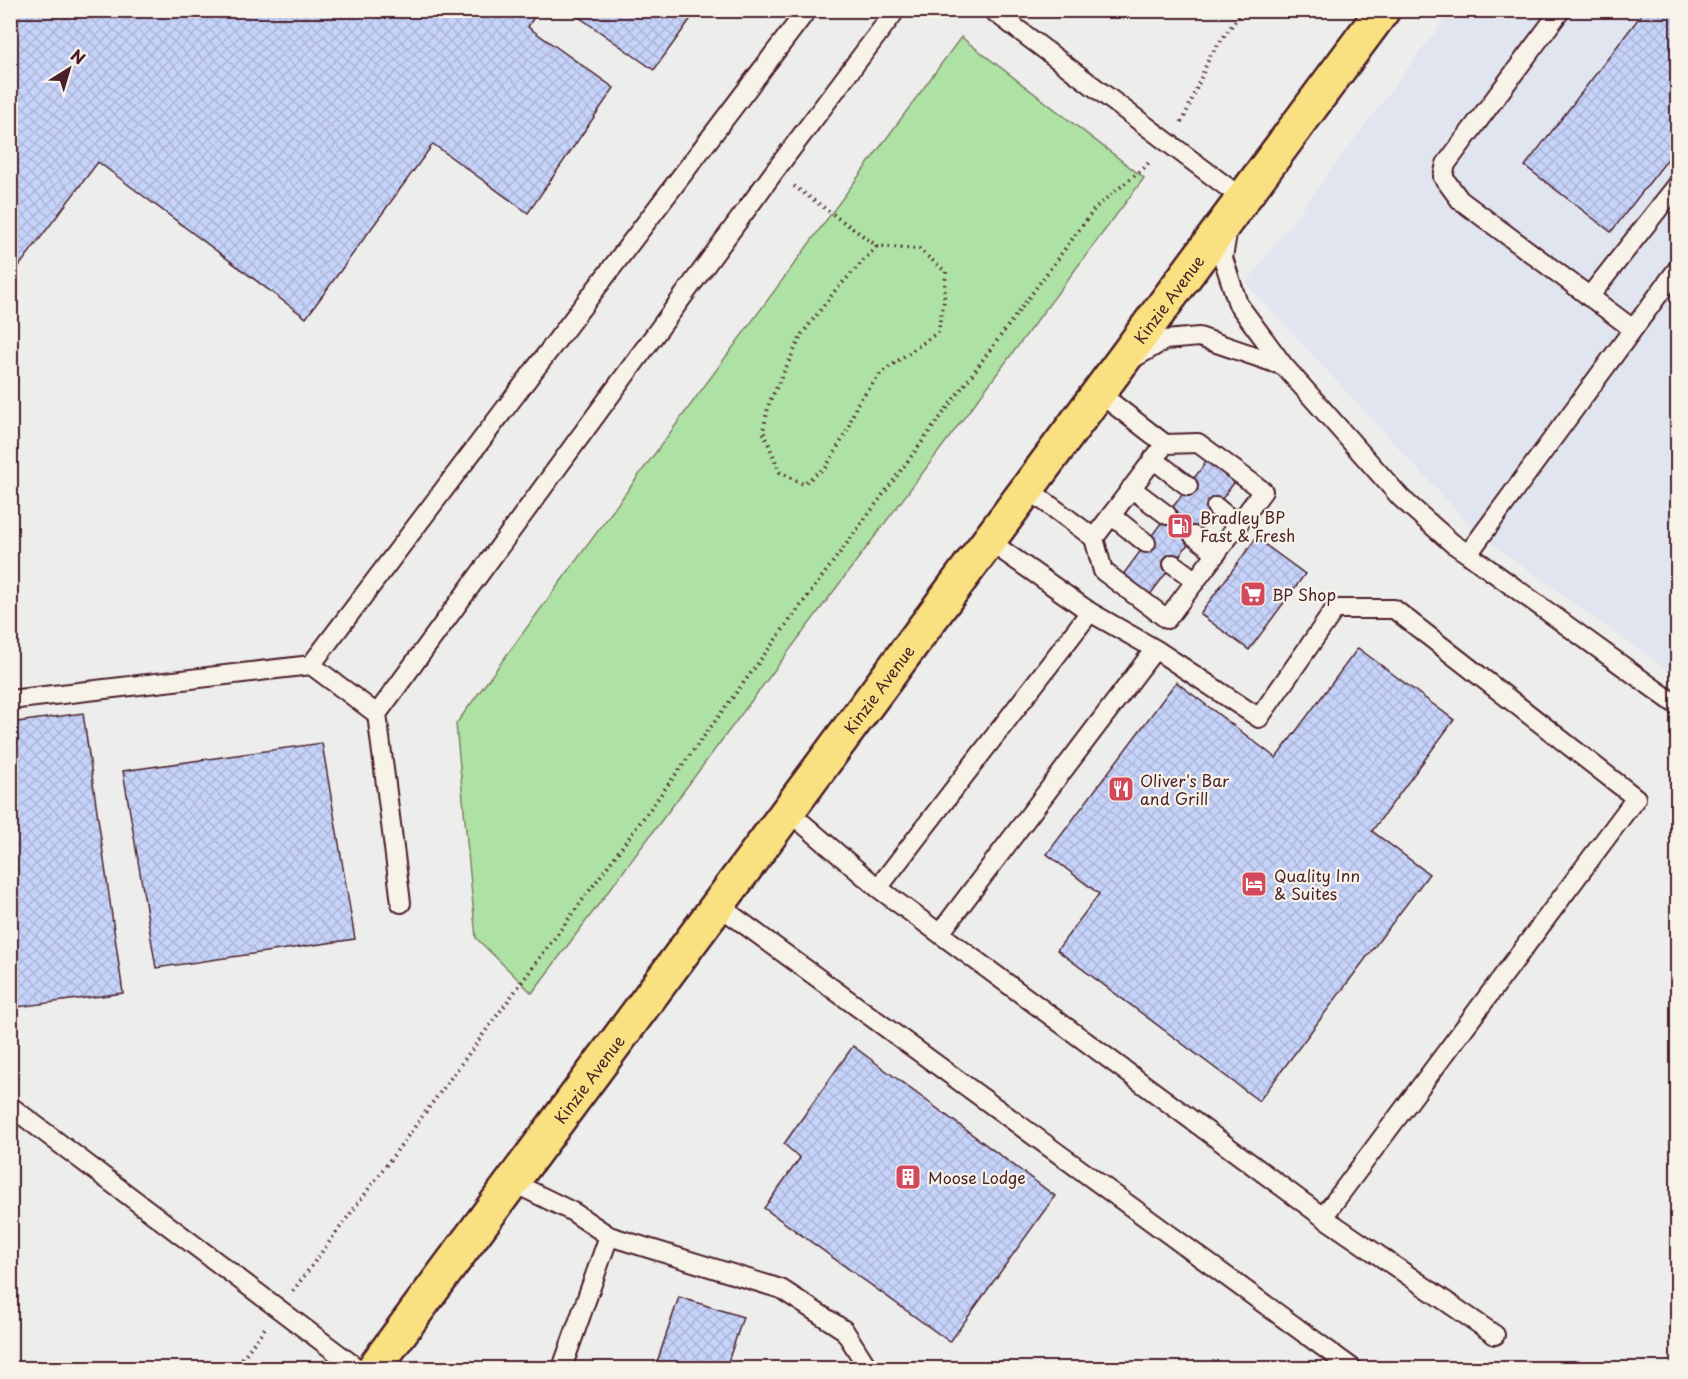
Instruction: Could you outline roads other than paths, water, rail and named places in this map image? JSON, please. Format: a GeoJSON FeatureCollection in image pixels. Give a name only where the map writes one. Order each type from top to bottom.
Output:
{"type":"FeatureCollection","features":[{"type":"Feature","properties":{"kind":"main road","name":"Kinzie Avenue"},"geometry":{"type":"LineString","coordinates":[[374,1368],[1383,10]]}},
{"type":"Feature","properties":{"kind":"lane"},"geometry":{"type":"LineString","coordinates":[[310,665],[807,10]]}},
{"type":"Feature","properties":{"kind":"lane"},"geometry":{"type":"LineString","coordinates":[[401,903],[376,714],[774,172],[896,10]]}},
{"type":"Feature","properties":{"kind":"lane"},"geometry":{"type":"LineString","coordinates":[[992,10],[1166,141],[1237,208],[1223,258],[1238,304],[1284,366],[1401,498],[1452,543],[1677,706]]}},
{"type":"Feature","properties":{"kind":"lane"},"geometry":{"type":"LineString","coordinates":[[1561,10],[1446,164],[1443,177],[1460,200],[1633,329]]}},
{"type":"Feature","properties":{"kind":"lane"},"geometry":{"type":"LineString","coordinates":[[1589,297],[1677,184]]}},
{"type":"Feature","properties":{"kind":"lane"},"geometry":{"type":"LineString","coordinates":[[1468,554],[1677,268]]}},
{"type":"Feature","properties":{"kind":"lane"},"geometry":{"type":"LineString","coordinates":[[1118,367],[1165,340],[1199,337],[1284,366]]}},
{"type":"Feature","properties":{"kind":"lane"},"geometry":{"type":"LineString","coordinates":[[1028,489],[1094,538],[1103,571],[1167,619],[1263,491],[1198,443],[1165,444],[1099,393]]}},
{"type":"Feature","properties":{"kind":"lane"},"geometry":{"type":"LineString","coordinates":[[1094,538],[1165,444]]}},
{"type":"Feature","properties":{"kind":"lane"},"geometry":{"type":"LineString","coordinates":[[1153,459],[1188,486]]}},
{"type":"Feature","properties":{"kind":"lane"},"geometry":{"type":"LineString","coordinates":[[1131,489],[1167,515]]}},
{"type":"Feature","properties":{"kind":"lane"},"geometry":{"type":"LineString","coordinates":[[1215,507],[1238,525]]}},
{"type":"Feature","properties":{"kind":"lane"},"geometry":{"type":"LineString","coordinates":[[1111,515],[1146,543]]}},
{"type":"Feature","properties":{"kind":"lane"},"geometry":{"type":"LineString","coordinates":[[1194,536],[1217,553]]}},
{"type":"Feature","properties":{"kind":"lane"},"geometry":{"type":"LineString","coordinates":[[989,542],[1090,612],[1155,649],[1259,718],[1335,609],[1394,609],[1636,798],[1323,1217]]}},
{"type":"Feature","properties":{"kind":"lane"},"geometry":{"type":"LineString","coordinates":[[1173,564],[1196,581]]}},
{"type":"Feature","properties":{"kind":"lane"},"geometry":{"type":"LineString","coordinates":[[878,888],[1090,612]]}},
{"type":"Feature","properties":{"kind":"lane"},"geometry":{"type":"LineString","coordinates":[[940,933],[1155,649]]}},
{"type":"Feature","properties":{"kind":"lane"},"geometry":{"type":"LineString","coordinates":[[10,700],[310,665],[376,714]]}},
{"type":"Feature","properties":{"kind":"lane"},"geometry":{"type":"LineString","coordinates":[[788,811],[878,888],[1323,1217],[1495,1335]]}},
{"type":"Feature","properties":{"kind":"lane"},"geometry":{"type":"LineString","coordinates":[[718,905],[1352,1368]]}},
{"type":"Feature","properties":{"kind":"lane"},"geometry":{"type":"LineString","coordinates":[[10,1106],[357,1368]]}},
{"type":"Feature","properties":{"kind":"lane"},"geometry":{"type":"LineString","coordinates":[[512,1182],[573,1212],[609,1236],[781,1289],[844,1330],[868,1368]]}},
{"type":"Feature","properties":{"kind":"lane"},"geometry":{"type":"LineString","coordinates":[[562,1368],[609,1236]]}},
{"type":"Feature","properties":{"kind":"place","name":"Bradley BP Fast & Fresh"},"geometry":{"type":"Point","coordinates":[1180,526]}},
{"type":"Feature","properties":{"kind":"place","name":"BP Shop"},"geometry":{"type":"Point","coordinates":[1253,594]}},
{"type":"Feature","properties":{"kind":"place","name":"Oliver's Bar and Grill"},"geometry":{"type":"Point","coordinates":[1121,789]}},
{"type":"Feature","properties":{"kind":"place","name":"Quality Inn & Suites"},"geometry":{"type":"Point","coordinates":[1254,884]}},
{"type":"Feature","properties":{"kind":"place","name":"Moose Lodge"},"geometry":{"type":"Point","coordinates":[908,1177]}}]}
